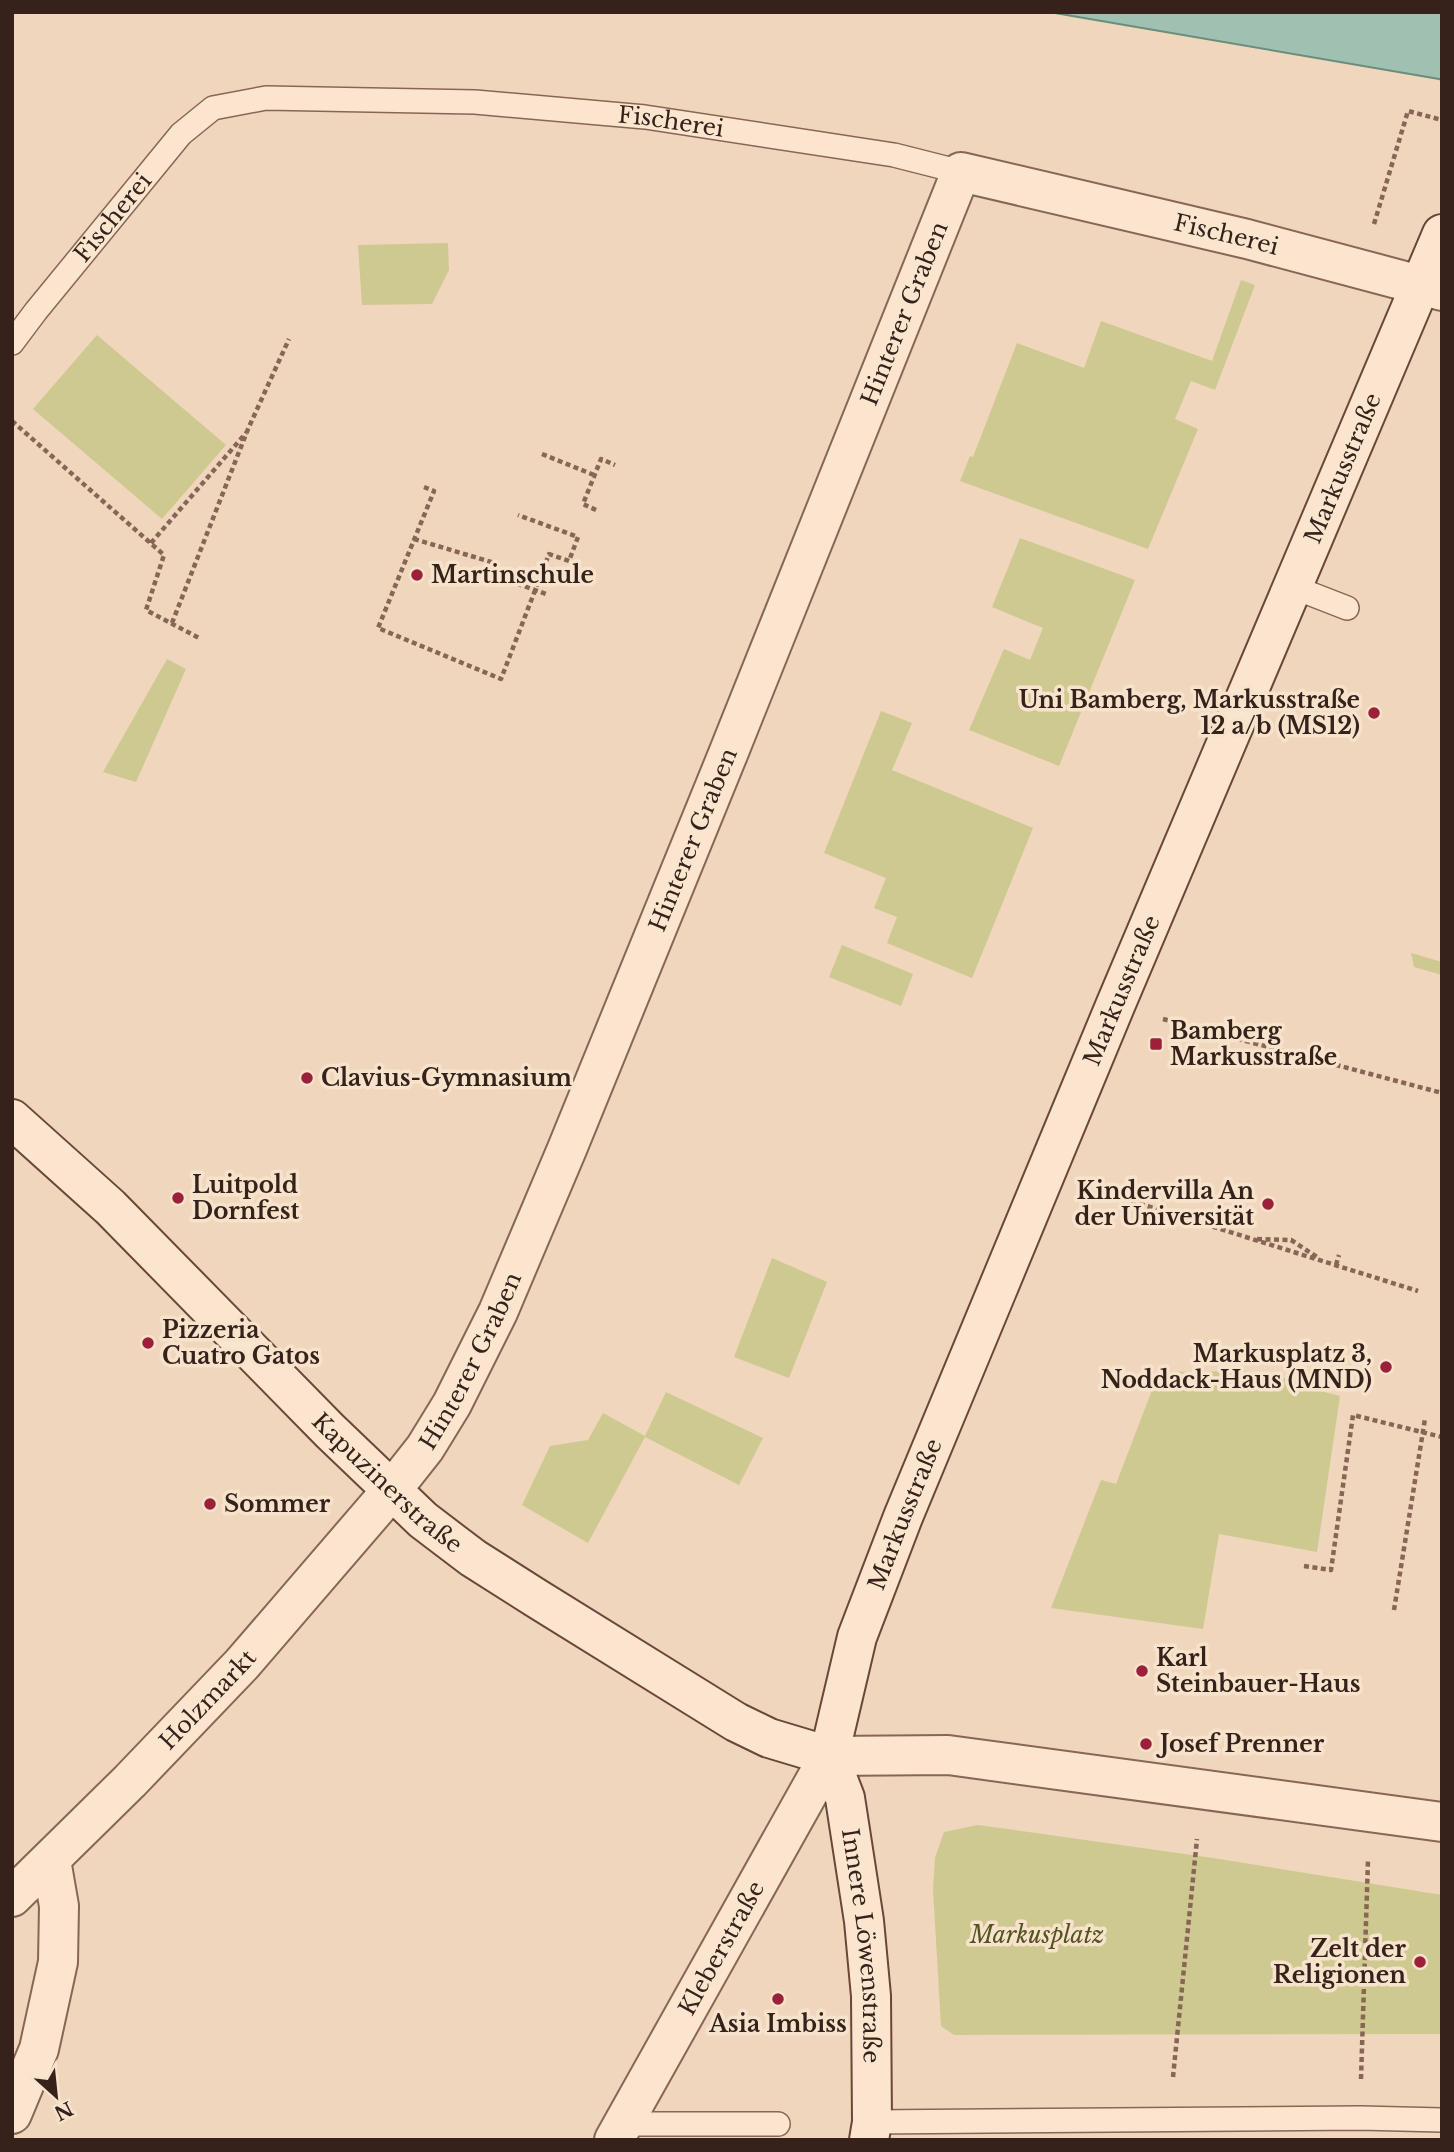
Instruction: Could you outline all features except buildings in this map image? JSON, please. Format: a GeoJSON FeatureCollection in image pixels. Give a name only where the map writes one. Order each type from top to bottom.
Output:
{"type":"FeatureCollection","features":[{"type":"Feature","properties":{"kind":"street","name":"Fischerei"},"geometry":{"type":"LineString","coordinates":[[961,172],[1247,240],[1432,288]]}},
{"type":"Feature","properties":{"kind":"street","name":"Hinterer Graben"},"geometry":{"type":"LineString","coordinates":[[391,1492],[425,1448],[452,1404],[498,1312],[668,901],[961,172]]}},
{"type":"Feature","properties":{"kind":"street","name":"Markusstraße"},"geometry":{"type":"LineString","coordinates":[[829,1756],[861,1625],[903,1517],[1115,1006],[1293,587],[1432,288],[1442,234]]}},
{"type":"Feature","properties":{"kind":"street","name":"Kapuzinerstraße"},"geometry":{"type":"LineString","coordinates":[[12,1119],[110,1208],[391,1492],[423,1520],[473,1558],[736,1723],[769,1738],[829,1756]]}},
{"type":"Feature","properties":{"kind":"street","name":"Holzmarkt"},"geometry":{"type":"LineString","coordinates":[[12,1897],[242,1664],[391,1492]]}},
{"type":"Feature","properties":{"kind":"street"},"geometry":{"type":"LineString","coordinates":[[829,1756],[948,1755],[1442,1822]]}},
{"type":"Feature","properties":{"kind":"street","name":"Innere Löwenstraße"},"geometry":{"type":"LineString","coordinates":[[829,1756],[845,1798],[864,1921],[872,1996],[870,2131]]}},
{"type":"Feature","properties":{"kind":"street","name":"Kleberstraße"},"geometry":{"type":"LineString","coordinates":[[618,2132],[829,1756]]}},
{"type":"Feature","properties":{"kind":"street"},"geometry":{"type":"LineString","coordinates":[[12,2114],[39,2049],[58,1962],[60,1906],[51,1860]]}},
{"type":"Feature","properties":{"kind":"lane","name":"Fischerei"},"geometry":{"type":"LineString","coordinates":[[12,343],[181,134],[214,108],[266,98],[475,102],[645,117],[894,155],[961,172]]}},
{"type":"Feature","properties":{"kind":"lane"},"geometry":{"type":"LineString","coordinates":[[1293,587],[1347,608]]}},
{"type":"Feature","properties":{"kind":"lane"},"geometry":{"type":"LineString","coordinates":[[870,2131],[1169,2120],[1442,2120]]}},
{"type":"Feature","properties":{"kind":"lane"},"geometry":{"type":"LineString","coordinates":[[618,2132],[778,2124]]}},
{"type":"Feature","properties":{"kind":"path"},"geometry":{"type":"LineString","coordinates":[[1374,225],[1408,111],[1442,120]]}},
{"type":"Feature","properties":{"kind":"path"},"geometry":{"type":"LineString","coordinates":[[172,623],[248,429],[289,340]]}},
{"type":"Feature","properties":{"kind":"path"},"geometry":{"type":"LineString","coordinates":[[12,421],[163,555],[146,610],[199,638]]}},
{"type":"Feature","properties":{"kind":"path"},"geometry":{"type":"LineString","coordinates":[[151,543],[248,429]]}},
{"type":"Feature","properties":{"kind":"path"},"geometry":{"type":"LineString","coordinates":[[542,454],[594,475]]}},
{"type":"Feature","properties":{"kind":"path"},"geometry":{"type":"LineString","coordinates":[[596,510],[583,504],[594,475],[601,459],[615,465]]}},
{"type":"Feature","properties":{"kind":"path"},"geometry":{"type":"LineString","coordinates":[[424,487],[434,491],[378,628],[501,679],[550,554],[569,561],[578,537],[518,515]]}},
{"type":"Feature","properties":{"kind":"path"},"geometry":{"type":"LineString","coordinates":[[414,539],[498,564]]}},
{"type":"Feature","properties":{"kind":"path"},"geometry":{"type":"LineString","coordinates":[[493,575],[546,594]]}},
{"type":"Feature","properties":{"kind":"path"},"geometry":{"type":"LineString","coordinates":[[1115,1006],[1442,1093]]}},
{"type":"Feature","properties":{"kind":"path"},"geometry":{"type":"LineString","coordinates":[[1099,1191],[1418,1291]]}},
{"type":"Feature","properties":{"kind":"path"},"geometry":{"type":"LineString","coordinates":[[1251,1238],[1291,1240],[1324,1261]]}},
{"type":"Feature","properties":{"kind":"path"},"geometry":{"type":"LineString","coordinates":[[1335,1265],[1339,1255]]}},
{"type":"Feature","properties":{"kind":"path"},"geometry":{"type":"LineString","coordinates":[[1304,1566],[1331,1570],[1353,1415],[1442,1437]]}},
{"type":"Feature","properties":{"kind":"path"},"geometry":{"type":"LineString","coordinates":[[1394,1610],[1425,1419]]}},
{"type":"Feature","properties":{"kind":"path"},"geometry":{"type":"LineString","coordinates":[[1169,2120],[1202,1790]]}},
{"type":"Feature","properties":{"kind":"path"},"geometry":{"type":"LineString","coordinates":[[1360,2118],[1370,1813]]}},
{"type":"Feature","properties":{"kind":"green space"},"geometry":{"type":"Polygon","coordinates":[[[448,243],[449,270],[432,304],[362,305],[358,245],[448,243]]]}},
{"type":"Feature","properties":{"kind":"green space"},"geometry":{"type":"Polygon","coordinates":[[[1241,280],[1255,285],[1215,390],[1191,381],[1175,419],[1198,429],[1148,549],[960,481],[970,456],[973,457],[1017,343],[1084,368],[1101,321],[1212,361],[1241,280]]]}},
{"type":"Feature","properties":{"kind":"green space"},"geometry":{"type":"Polygon","coordinates":[[[97,335],[226,445],[162,519],[33,409],[97,335]]]}},
{"type":"Feature","properties":{"kind":"green space"},"geometry":{"type":"Polygon","coordinates":[[[1020,538],[1135,580],[1059,766],[969,730],[1004,649],[1030,660],[1043,628],[992,607],[1020,538]]]}},
{"type":"Feature","properties":{"kind":"green space"},"geometry":{"type":"Polygon","coordinates":[[[167,659],[186,669],[136,782],[103,772],[167,659]]]}},
{"type":"Feature","properties":{"kind":"green space"},"geometry":{"type":"Polygon","coordinates":[[[881,711],[912,723],[892,770],[1033,828],[972,978],[887,943],[897,917],[874,908],[886,878],[824,853],[881,711]]]}},
{"type":"Feature","properties":{"kind":"green space"},"geometry":{"type":"Polygon","coordinates":[[[842,945],[913,974],[901,1006],[829,977],[842,945]]]}},
{"type":"Feature","properties":{"kind":"green space"},"geometry":{"type":"Polygon","coordinates":[[[1411,953],[1442,962],[1442,975],[1414,967],[1411,953]]]}},
{"type":"Feature","properties":{"kind":"green space"},"geometry":{"type":"Polygon","coordinates":[[[772,1258],[827,1282],[789,1378],[734,1357],[772,1258]]]}},
{"type":"Feature","properties":{"kind":"green space"},"geometry":{"type":"Polygon","coordinates":[[[1246,1371],[1325,1386],[1324,1392],[1340,1396],[1317,1552],[1219,1534],[1203,1629],[1051,1608],[1101,1480],[1116,1484],[1159,1372],[1246,1371]]]}},
{"type":"Feature","properties":{"kind":"green space"},"geometry":{"type":"Polygon","coordinates":[[[666,1392],[763,1438],[739,1485],[645,1437],[588,1543],[522,1505],[550,1446],[588,1440],[603,1413],[645,1436],[666,1392]]]}},
{"type":"Feature","properties":{"kind":"green space","name":"Markusplatz"},"geometry":{"type":"Polygon","coordinates":[[[978,1825],[1213,1858],[1442,1895],[1442,2034],[954,2035],[941,2026],[933,1889],[935,1858],[944,1832],[978,1825]]]}},
{"type":"Feature","properties":{"kind":"shaded area"},"geometry":{"type":"Polygon","coordinates":[[[1049,12],[1442,12],[1442,80],[1439,79],[1049,12]]]}},
{"type":"Feature","properties":{"kind":"place","name":"Martinschule"},"geometry":{"type":"Point","coordinates":[417,575]}},
{"type":"Feature","properties":{"kind":"place","name":"Uni Bamberg, Markusstraße 12 a/b (MS12)"},"geometry":{"type":"Point","coordinates":[1374,713]}},
{"type":"Feature","properties":{"kind":"place","name":"Bamberg Markusstraße"},"geometry":{"type":"Point","coordinates":[1156,1044]}},
{"type":"Feature","properties":{"kind":"place","name":"Clavius-Gymnasium"},"geometry":{"type":"Point","coordinates":[307,1078]}},
{"type":"Feature","properties":{"kind":"place","name":"Luitpold Dornfest"},"geometry":{"type":"Point","coordinates":[178,1198]}},
{"type":"Feature","properties":{"kind":"place","name":"Kindervilla An der Universität"},"geometry":{"type":"Point","coordinates":[1268,1204]}},
{"type":"Feature","properties":{"kind":"place","name":"Pizzeria Cuatro Gatos"},"geometry":{"type":"Point","coordinates":[148,1343]}},
{"type":"Feature","properties":{"kind":"place","name":"Markusplatz 3, Noddack-Haus (MND)"},"geometry":{"type":"Point","coordinates":[1386,1367]}},
{"type":"Feature","properties":{"kind":"place","name":"Sommer"},"geometry":{"type":"Point","coordinates":[210,1504]}},
{"type":"Feature","properties":{"kind":"place","name":"Karl Steinbauer-Haus"},"geometry":{"type":"Point","coordinates":[1142,1671]}},
{"type":"Feature","properties":{"kind":"place","name":"Josef Prenner"},"geometry":{"type":"Point","coordinates":[1146,1744]}},
{"type":"Feature","properties":{"kind":"place","name":"Zelt der Religionen"},"geometry":{"type":"Point","coordinates":[1420,1962]}},
{"type":"Feature","properties":{"kind":"place","name":"Asia Imbiss"},"geometry":{"type":"Point","coordinates":[778,1999]}}]}
